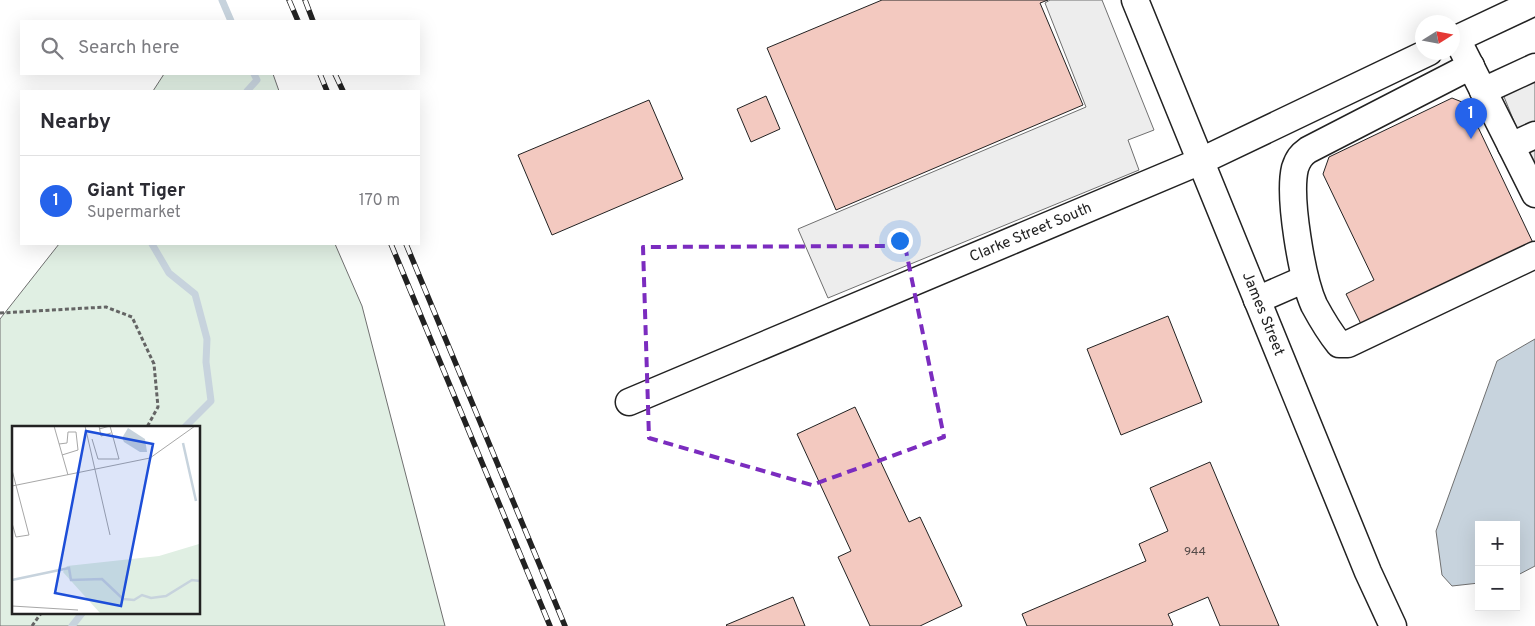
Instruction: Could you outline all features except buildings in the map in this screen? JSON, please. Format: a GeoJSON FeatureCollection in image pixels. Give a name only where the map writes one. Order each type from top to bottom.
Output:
{"type":"FeatureCollection","features":[{"type":"Feature","properties":{"kind":"street","name":"James Street"},"geometry":{"type":"LineString","coordinates":[[1135,0],[1368,572],[1392,626]]}},
{"type":"Feature","properties":{"kind":"street"},"geometry":{"type":"LineString","coordinates":[[1460,38],[1535,2]]}},
{"type":"Feature","properties":{"kind":"street"},"geometry":{"type":"LineString","coordinates":[[1460,48],[1484,91],[1535,194]]}},
{"type":"Feature","properties":{"kind":"street","name":"Clarke Street South"},"geometry":{"type":"LineString","coordinates":[[629,402],[1201,161],[1415,58]]}},
{"type":"Feature","properties":{"kind":"street"},"geometry":{"type":"LineString","coordinates":[[1471,66],[1308,150],[1300,156],[1295,169],[1293,196],[1305,279],[1314,305],[1335,339],[1339,344],[1348,344],[1535,254]]}},
{"type":"Feature","properties":{"kind":"street"},"geometry":{"type":"LineString","coordinates":[[1484,91],[1535,67]]}},
{"type":"Feature","properties":{"kind":"street"},"geometry":{"type":"LineString","coordinates":[[1284,122],[1300,156]]}},
{"type":"Feature","properties":{"kind":"street"},"geometry":{"type":"LineString","coordinates":[[1511,146],[1535,135]]}},
{"type":"Feature","properties":{"kind":"street"},"geometry":{"type":"LineString","coordinates":[[1258,300],[1305,279]]}},
{"type":"Feature","properties":{"kind":"path"},"geometry":{"type":"LineString","coordinates":[[0,313],[106,307],[132,318],[154,364],[158,407],[148,426]]}},
{"type":"Feature","properties":{"kind":"path"},"geometry":{"type":"LineString","coordinates":[[32,626],[41,614]]}},
{"type":"Feature","properties":{"kind":"highlighted area"},"geometry":{"type":"Polygon","coordinates":[[[905,246],[944,437],[812,485],[649,438],[643,247],[905,246]]]}},
{"type":"Feature","properties":{"kind":"green space"},"geometry":{"type":"Polygon","coordinates":[[[163,75],[273,75],[279,90],[154,90],[163,75]]]}},
{"type":"Feature","properties":{"kind":"green space"},"geometry":{"type":"Polygon","coordinates":[[[58,245],[335,245],[362,306],[445,626],[0,626],[0,319],[58,245]]]}},
{"type":"Feature","properties":{"kind":"shaded area"},"geometry":{"type":"Polygon","coordinates":[[[1050,0],[1102,0],[1154,130],[1128,140],[1139,170],[828,298],[798,229],[1086,107],[1045,3],[1050,0]]]}},
{"type":"Feature","properties":{"kind":"shaded area"},"geometry":{"type":"Polygon","coordinates":[[[1535,57],[1535,173],[1496,77],[1535,57]]]}},
{"type":"Feature","properties":{"kind":"shaded area"},"geometry":{"type":"Polygon","coordinates":[[[1535,339],[1535,566],[1520,574],[1520,521],[1475,521],[1475,583],[1452,586],[1442,575],[1436,531],[1497,361],[1535,339]]]}},
{"type":"Feature","properties":{"kind":"waterway"},"geometry":{"type":"LineString","coordinates":[[222,0],[231,20]]}},
{"type":"Feature","properties":{"kind":"waterway"},"geometry":{"type":"LineString","coordinates":[[248,90],[257,80],[254,75]]}},
{"type":"Feature","properties":{"kind":"waterway"},"geometry":{"type":"LineString","coordinates":[[153,245],[169,273],[195,294],[207,339],[206,362],[211,401],[186,426]]}},
{"type":"Feature","properties":{"kind":"waterway"},"geometry":{"type":"LineString","coordinates":[[72,626],[81,614]]}},
{"type":"Feature","properties":{"kind":"railway"},"geometry":{"type":"LineString","coordinates":[[289,0],[298,20]]}},
{"type":"Feature","properties":{"kind":"railway"},"geometry":{"type":"LineString","coordinates":[[305,0],[313,20]]}},
{"type":"Feature","properties":{"kind":"railway"},"geometry":{"type":"LineString","coordinates":[[320,75],[327,90]]}},
{"type":"Feature","properties":{"kind":"railway"},"geometry":{"type":"LineString","coordinates":[[335,75],[343,90]]}},
{"type":"Feature","properties":{"kind":"railway"},"geometry":{"type":"LineString","coordinates":[[391,245],[550,626]]}},
{"type":"Feature","properties":{"kind":"railway"},"geometry":{"type":"LineString","coordinates":[[406,245],[565,626]]}},
{"type":"Feature","properties":{"kind":"place","name":"Giant Tiger"},"geometry":{"type":"Point","coordinates":[1471,139]}}]}
